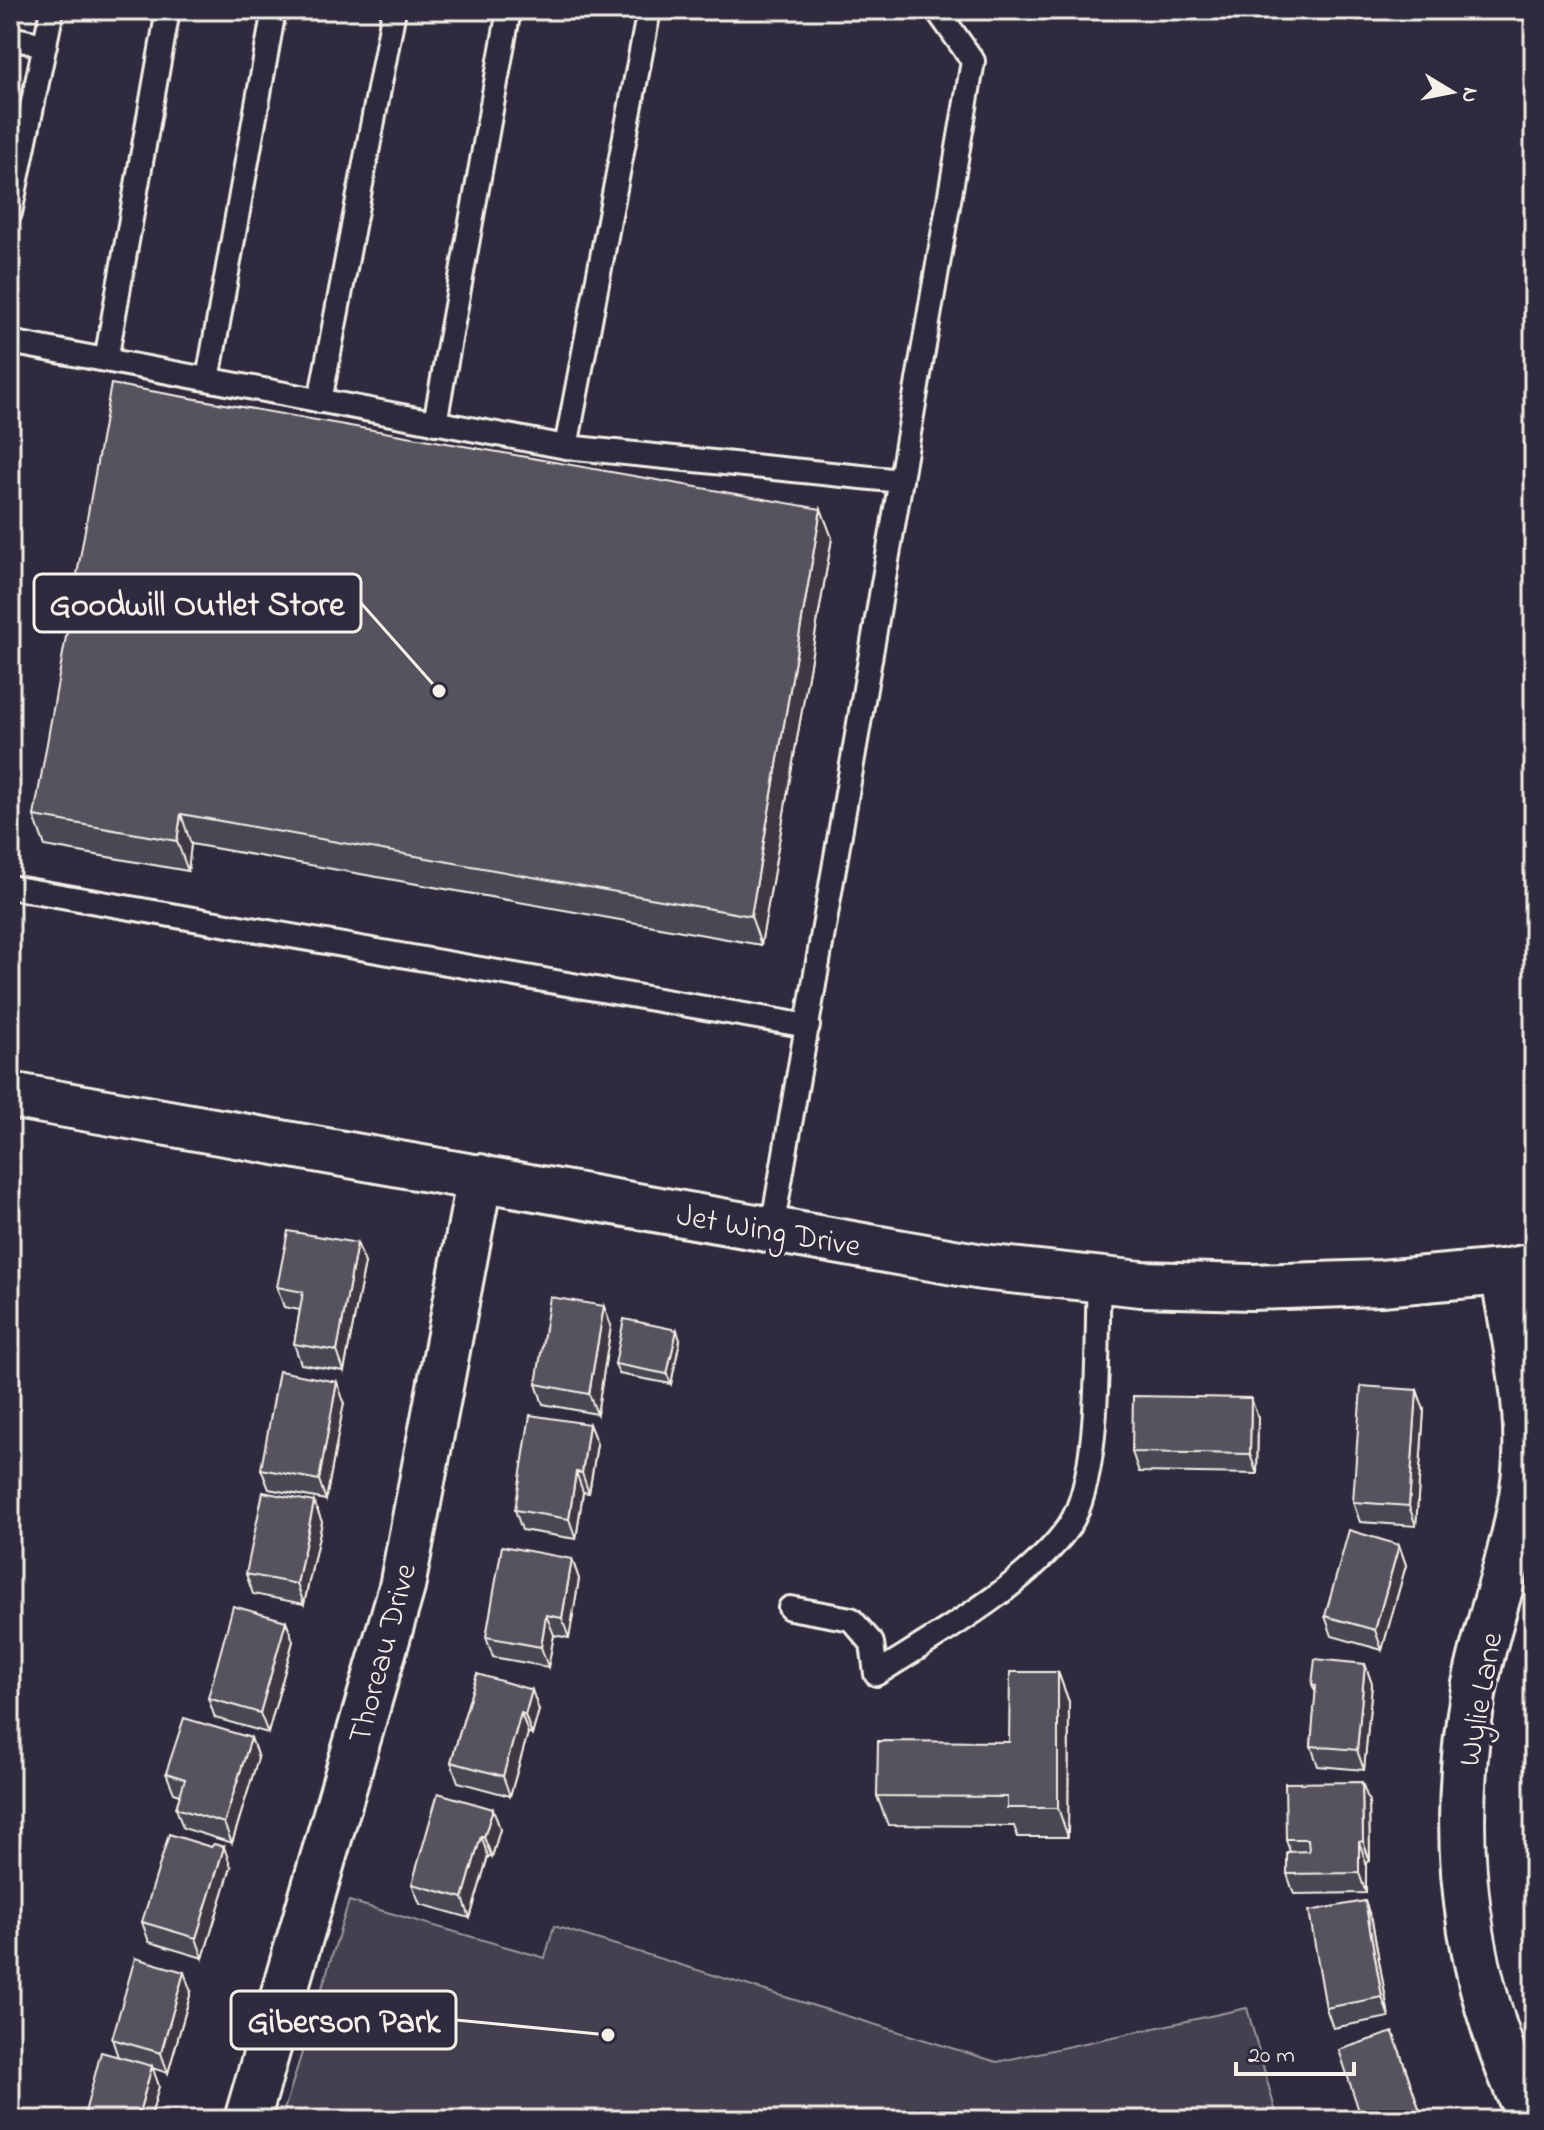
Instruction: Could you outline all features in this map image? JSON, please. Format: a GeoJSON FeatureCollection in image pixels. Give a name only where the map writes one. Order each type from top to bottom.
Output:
{"type":"FeatureCollection","features":[{"type":"Feature","properties":{"kind":"street","name":"Jet Wing Drive"},"geometry":{"type":"LineString","coordinates":[[10,1095],[982,1267],[1141,1284],[1251,1287],[1381,1283],[1519,1269]]}},
{"type":"Feature","properties":{"kind":"street","name":"Thoreau Drive"},"geometry":{"type":"LineString","coordinates":[[247,2120],[402,1587],[480,1177]]}},
{"type":"Feature","properties":{"kind":"street","name":"Wylie Lane"},"geometry":{"type":"LineString","coordinates":[[1519,1269],[1526,1456],[1521,1507],[1475,1687],[1464,1771],[1461,1845],[1468,1919],[1484,1996],[1506,2068],[1531,2120]]}},
{"type":"Feature","properties":{"kind":"lane"},"geometry":{"type":"LineString","coordinates":[[10,213],[52,10]]}},
{"type":"Feature","properties":{"kind":"lane"},"geometry":{"type":"LineString","coordinates":[[106,360],[168,10]]}},
{"type":"Feature","properties":{"kind":"lane"},"geometry":{"type":"LineString","coordinates":[[208,379],[274,10]]}},
{"type":"Feature","properties":{"kind":"lane"},"geometry":{"type":"LineString","coordinates":[[320,401],[394,10]]}},
{"type":"Feature","properties":{"kind":"lane"},"geometry":{"type":"LineString","coordinates":[[435,423],[509,10]]}},
{"type":"Feature","properties":{"kind":"lane"},"geometry":{"type":"LineString","coordinates":[[566,447],[649,10]]}},
{"type":"Feature","properties":{"kind":"lane"},"geometry":{"type":"LineString","coordinates":[[772,1229],[973,61],[937,10]]}},
{"type":"Feature","properties":{"kind":"lane"},"geometry":{"type":"LineString","coordinates":[[10,38],[45,45]]}},
{"type":"Feature","properties":{"kind":"lane"},"geometry":{"type":"LineString","coordinates":[[10,342],[566,447],[901,481]]}},
{"type":"Feature","properties":{"kind":"lane"},"geometry":{"type":"LineString","coordinates":[[10,887],[808,1026]]}},
{"type":"Feature","properties":{"kind":"lane"},"geometry":{"type":"LineString","coordinates":[[790,1608],[851,1619],[872,1643],[876,1674],[952,1626],[1033,1567],[1070,1524],[1086,1482],[1094,1428],[1099,1280]]}},
{"type":"Feature","properties":{"kind":"shaded area"},"geometry":{"type":"Polygon","coordinates":[[[349,1901],[545,1958],[554,1926],[997,2062],[1247,2008],[1278,2120],[281,2120],[349,1901]]]}},
{"type":"Feature","properties":{"kind":"building"},"geometry":{"type":"Polygon","coordinates":[[[111,384],[821,509],[751,916],[181,814],[177,841],[34,816],[111,384]]]}},
{"type":"Feature","properties":{"kind":"building"},"geometry":{"type":"Polygon","coordinates":[[[288,1231],[357,1243],[337,1351],[294,1344],[303,1292],[277,1287],[288,1231]]]}},
{"type":"Feature","properties":{"kind":"building"},"geometry":{"type":"Polygon","coordinates":[[[550,1297],[604,1306],[589,1394],[536,1384],[550,1297]]]}},
{"type":"Feature","properties":{"kind":"building"},"geometry":{"type":"Polygon","coordinates":[[[624,1319],[677,1330],[667,1374],[615,1364],[624,1319]]]}},
{"type":"Feature","properties":{"kind":"building"},"geometry":{"type":"Polygon","coordinates":[[[279,1371],[337,1382],[319,1480],[261,1469],[279,1371]]]}},
{"type":"Feature","properties":{"kind":"building"},"geometry":{"type":"Polygon","coordinates":[[[1361,1386],[1417,1390],[1409,1506],[1353,1502],[1361,1386]]]}},
{"type":"Feature","properties":{"kind":"building"},"geometry":{"type":"Polygon","coordinates":[[[1133,1396],[1251,1398],[1250,1454],[1132,1452],[1133,1396]]]}},
{"type":"Feature","properties":{"kind":"building"},"geometry":{"type":"Polygon","coordinates":[[[530,1415],[589,1424],[582,1473],[576,1472],[569,1519],[515,1510],[530,1415]]]}},
{"type":"Feature","properties":{"kind":"building"},"geometry":{"type":"Polygon","coordinates":[[[263,1492],[314,1502],[297,1584],[246,1574],[263,1492]]]}},
{"type":"Feature","properties":{"kind":"building"},"geometry":{"type":"Polygon","coordinates":[[[1349,1530],[1399,1545],[1375,1630],[1325,1616],[1349,1530]]]}},
{"type":"Feature","properties":{"kind":"building"},"geometry":{"type":"Polygon","coordinates":[[[502,1546],[572,1559],[562,1618],[546,1615],[541,1647],[486,1637],[502,1546]]]}},
{"type":"Feature","properties":{"kind":"building"},"geometry":{"type":"Polygon","coordinates":[[[233,1606],[286,1621],[260,1713],[208,1698],[233,1606]]]}},
{"type":"Feature","properties":{"kind":"building"},"geometry":{"type":"Polygon","coordinates":[[[1315,1659],[1365,1664],[1357,1750],[1311,1746],[1315,1659]]]}},
{"type":"Feature","properties":{"kind":"building"},"geometry":{"type":"Polygon","coordinates":[[[1010,1672],[1058,1672],[1058,1808],[1007,1808],[1007,1797],[877,1796],[878,1741],[1009,1742],[1010,1672]]]}},
{"type":"Feature","properties":{"kind":"building"},"geometry":{"type":"Polygon","coordinates":[[[477,1674],[532,1690],[525,1715],[521,1713],[503,1776],[451,1762],[477,1674]]]}},
{"type":"Feature","properties":{"kind":"building"},"geometry":{"type":"Polygon","coordinates":[[[184,1718],[251,1738],[224,1823],[176,1808],[185,1779],[166,1773],[184,1718]]]}},
{"type":"Feature","properties":{"kind":"building"},"geometry":{"type":"Polygon","coordinates":[[[1362,1782],[1363,1841],[1359,1842],[1359,1873],[1287,1874],[1287,1852],[1309,1851],[1308,1839],[1286,1839],[1285,1783],[1362,1782]]]}},
{"type":"Feature","properties":{"kind":"building"},"geometry":{"type":"Polygon","coordinates":[[[438,1793],[493,1809],[484,1837],[481,1836],[463,1898],[412,1884],[438,1793]]]}},
{"type":"Feature","properties":{"kind":"building"},"geometry":{"type":"Polygon","coordinates":[[[169,1834],[211,1847],[214,1844],[224,1847],[196,1938],[142,1922],[169,1834]]]}},
{"type":"Feature","properties":{"kind":"building"},"geometry":{"type":"Polygon","coordinates":[[[1365,1901],[1382,1997],[1326,2008],[1309,1911],[1365,1901]]]}},
{"type":"Feature","properties":{"kind":"building"},"geometry":{"type":"Polygon","coordinates":[[[135,1958],[184,1972],[161,2053],[112,2039],[135,1958]]]}},
{"type":"Feature","properties":{"kind":"building"},"geometry":{"type":"Polygon","coordinates":[[[1393,2032],[1420,2111],[1395,2120],[1362,2120],[1339,2050],[1393,2032]]]}},
{"type":"Feature","properties":{"kind":"building"},"geometry":{"type":"Polygon","coordinates":[[[101,2052],[152,2066],[137,2120],[83,2120],[101,2052]]]}},
{"type":"Feature","properties":{"kind":"place","name":"Goodwill Outlet Store"},"geometry":{"type":"Point","coordinates":[439,691]}},
{"type":"Feature","properties":{"kind":"place","name":"Giberson Park"},"geometry":{"type":"Point","coordinates":[608,2035]}}]}
